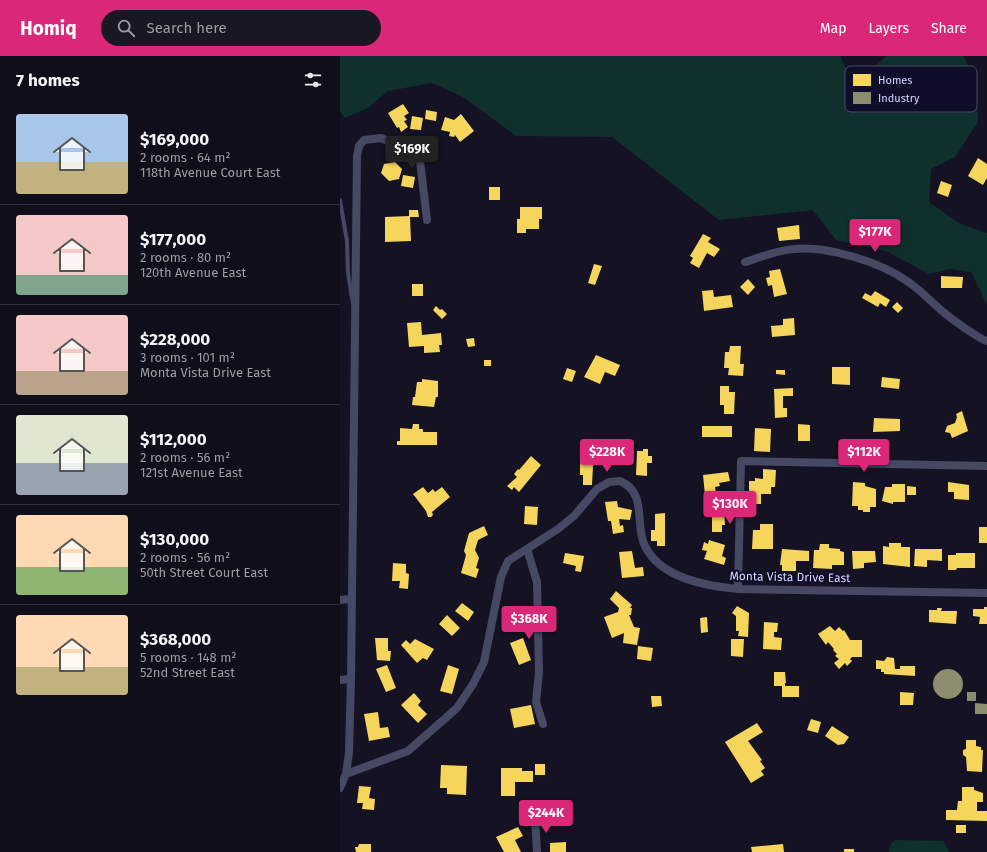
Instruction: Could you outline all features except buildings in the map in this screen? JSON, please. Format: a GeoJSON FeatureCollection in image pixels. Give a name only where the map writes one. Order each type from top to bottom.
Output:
{"type":"FeatureCollection","features":[{"type":"Feature","properties":{"kind":"street"},"geometry":{"type":"LineString","coordinates":[[340,788],[346,774],[349,753],[357,156],[359,146],[364,140],[381,138],[410,151],[420,161],[427,220]]}},
{"type":"Feature","properties":{"kind":"street"},"geometry":{"type":"LineString","coordinates":[[744,262],[794,248],[817,250],[868,260],[905,279],[959,325],[987,341]]}},
{"type":"Feature","properties":{"kind":"street"},"geometry":{"type":"LineString","coordinates":[[738,589],[741,461],[987,466]]}},
{"type":"Feature","properties":{"kind":"street","name":"Monta Vista Drive East"},"geometry":{"type":"LineString","coordinates":[[346,774],[408,751],[457,708],[473,684],[484,662],[495,604],[503,571],[508,561],[574,516],[597,489],[609,482],[620,481],[632,490],[638,500],[642,540],[655,562],[682,577],[710,585],[738,589],[987,593]]}},
{"type":"Feature","properties":{"kind":"street"},"geometry":{"type":"LineString","coordinates":[[527,549],[537,582],[539,672],[536,702],[543,724]]}},
{"type":"Feature","properties":{"kind":"street"},"geometry":{"type":"LineString","coordinates":[[340,600],[351,600]]}},
{"type":"Feature","properties":{"kind":"street"},"geometry":{"type":"LineString","coordinates":[[340,680],[351,679]]}},
{"type":"Feature","properties":{"kind":"street"},"geometry":{"type":"LineString","coordinates":[[535,818],[537,852]]}},
{"type":"Feature","properties":{"kind":"lane"},"geometry":{"type":"LineString","coordinates":[[340,200],[347,241],[351,299],[354,308]]}},
{"type":"Feature","properties":{"kind":"green space"},"geometry":{"type":"Polygon","coordinates":[[[340,56],[840,56],[845,67],[845,112],[977,112],[977,103],[978,122],[955,157],[931,169],[929,202],[960,224],[987,233],[987,305],[971,272],[950,269],[929,274],[886,251],[836,240],[813,210],[719,220],[612,137],[516,136],[463,97],[432,83],[388,91],[368,108],[345,118],[340,111],[340,56]]]}},
{"type":"Feature","properties":{"kind":"green space"},"geometry":{"type":"Polygon","coordinates":[[[886,56],[964,56],[968,66],[875,66],[886,56]]]}},
{"type":"Feature","properties":{"kind":"green space"},"geometry":{"type":"Polygon","coordinates":[[[895,840],[943,841],[950,852],[889,852],[890,845],[895,840]]]}}]}
